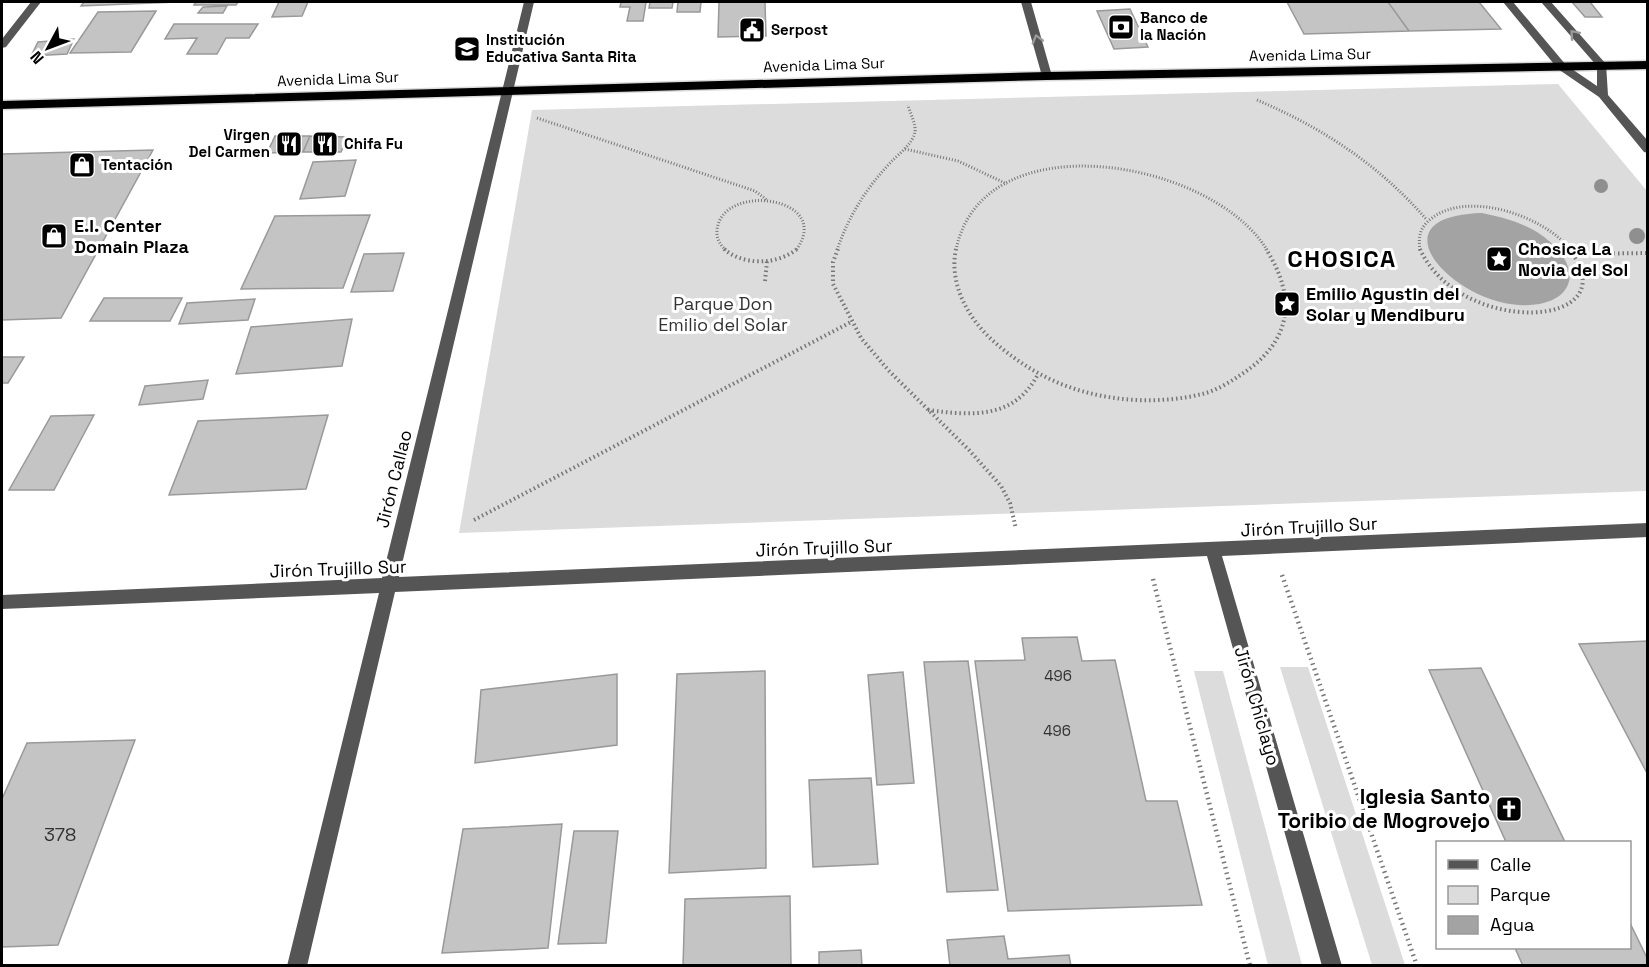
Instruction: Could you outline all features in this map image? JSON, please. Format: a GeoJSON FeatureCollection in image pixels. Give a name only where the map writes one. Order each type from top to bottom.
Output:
{"type":"FeatureCollection","features":[{"type":"Feature","properties":{"kind":"highway","name":"Avenida Lima Sur"},"geometry":{"type":"LineString","coordinates":[[2,105],[1047,76],[1647,64]]}},
{"type":"Feature","properties":{"kind":"street"},"geometry":{"type":"LineString","coordinates":[[2,45],[36,2]]}},
{"type":"Feature","properties":{"kind":"street","name":"Jirón Callao"},"geometry":{"type":"LineString","coordinates":[[297,966],[529,2]]}},
{"type":"Feature","properties":{"kind":"street"},"geometry":{"type":"LineString","coordinates":[[1026,2],[1047,76]]}},
{"type":"Feature","properties":{"kind":"street"},"geometry":{"type":"LineString","coordinates":[[1508,2],[1562,67],[1603,95],[1647,149]]}},
{"type":"Feature","properties":{"kind":"street"},"geometry":{"type":"LineString","coordinates":[[1546,2],[1602,66],[1603,95]]}},
{"type":"Feature","properties":{"kind":"street","name":"Jirón Trujillo Sur"},"geometry":{"type":"LineString","coordinates":[[2,602],[1147,554],[1647,530]]}},
{"type":"Feature","properties":{"kind":"street","name":"Jirón Chiclayo"},"geometry":{"type":"LineString","coordinates":[[1213,551],[1332,966]]}},
{"type":"Feature","properties":{"kind":"path"},"geometry":{"type":"LineString","coordinates":[[905,80],[908,108],[915,131],[904,149],[874,180],[845,227],[833,262],[833,284],[851,322],[868,346],[1001,486],[1010,503],[1024,559]]}},
{"type":"Feature","properties":{"kind":"path"},"geometry":{"type":"LineString","coordinates":[[1257,100],[1293,115],[1361,157],[1401,190],[1426,219]]}},
{"type":"Feature","properties":{"kind":"path"},"geometry":{"type":"LineString","coordinates":[[537,118],[738,184],[767,200]]}},
{"type":"Feature","properties":{"kind":"path"},"geometry":{"type":"LineString","coordinates":[[904,149],[944,156],[986,172],[1007,184]]}},
{"type":"Feature","properties":{"kind":"path"},"geometry":{"type":"LineString","coordinates":[[1078,165],[1126,168],[1174,180],[1218,201],[1254,231],[1278,266],[1287,304],[1278,341],[1251,372],[1207,393],[1152,401],[1112,398],[1074,389],[1038,374],[996,345],[968,312],[954,276],[954,248],[964,222],[982,201],[1007,184],[1040,171],[1078,165]]}},
{"type":"Feature","properties":{"kind":"path"},"geometry":{"type":"LineString","coordinates":[[767,200],[786,204],[796,210],[803,219],[806,230],[803,241],[795,250],[782,258],[767,261],[736,257],[724,250],[717,241],[715,231],[717,222],[724,213],[746,201],[767,200]]}},
{"type":"Feature","properties":{"kind":"path"},"geometry":{"type":"LineString","coordinates":[[1461,206],[1485,207],[1536,223],[1557,237],[1573,254],[1582,272],[1582,289],[1572,303],[1553,311],[1527,314],[1498,309],[1470,299],[1446,284],[1428,266],[1419,249],[1418,232],[1426,219],[1441,210],[1461,206]]}},
{"type":"Feature","properties":{"kind":"path"},"geometry":{"type":"LineString","coordinates":[[1573,254],[1647,253]]}},
{"type":"Feature","properties":{"kind":"path"},"geometry":{"type":"LineString","coordinates":[[765,281],[767,261]]}},
{"type":"Feature","properties":{"kind":"path"},"geometry":{"type":"LineString","coordinates":[[474,520],[851,322]]}},
{"type":"Feature","properties":{"kind":"path"},"geometry":{"type":"LineString","coordinates":[[927,410],[952,414],[975,414],[1011,406],[1035,383],[1038,374]]}},
{"type":"Feature","properties":{"kind":"path"},"geometry":{"type":"LineString","coordinates":[[1272,548],[1417,966]]}},
{"type":"Feature","properties":{"kind":"path"},"geometry":{"type":"LineString","coordinates":[[1147,554],[1250,966]]}},
{"type":"Feature","properties":{"kind":"green space","name":"Parque Don Emilio del Solar"},"geometry":{"type":"Polygon","coordinates":[[[1558,84],[1647,191],[1647,491],[459,533],[532,110],[1558,84]]]}},
{"type":"Feature","properties":{"kind":"green space"},"geometry":{"type":"Polygon","coordinates":[[[1280,667],[1308,667],[1405,965],[1372,965],[1280,667]]]}},
{"type":"Feature","properties":{"kind":"green space"},"geometry":{"type":"Polygon","coordinates":[[[1194,671],[1223,671],[1302,965],[1268,965],[1194,671]]]}},
{"type":"Feature","properties":{"kind":"water"},"geometry":{"type":"Polygon","coordinates":[[[1482,213],[1526,226],[1549,241],[1568,266],[1570,277],[1567,287],[1560,295],[1536,305],[1519,305],[1493,300],[1469,289],[1448,275],[1434,259],[1427,242],[1432,228],[1449,218],[1482,213]]]}},
{"type":"Feature","properties":{"kind":"building"},"geometry":{"type":"Polygon","coordinates":[[[84,2],[177,2],[81,6],[84,2]]]}},
{"type":"Feature","properties":{"kind":"building"},"geometry":{"type":"Polygon","coordinates":[[[196,2],[238,2],[236,5],[194,5],[196,2]]]}},
{"type":"Feature","properties":{"kind":"building"},"geometry":{"type":"Polygon","coordinates":[[[279,2],[308,2],[302,16],[272,17],[279,2]]]}},
{"type":"Feature","properties":{"kind":"building"},"geometry":{"type":"Polygon","coordinates":[[[621,2],[646,2],[643,21],[627,21],[630,7],[620,7],[621,2]]]}},
{"type":"Feature","properties":{"kind":"building"},"geometry":{"type":"Polygon","coordinates":[[[650,2],[673,2],[672,8],[649,8],[650,2]]]}},
{"type":"Feature","properties":{"kind":"building"},"geometry":{"type":"Polygon","coordinates":[[[678,2],[701,2],[700,12],[677,12],[678,2]]]}},
{"type":"Feature","properties":{"kind":"building"},"geometry":{"type":"Polygon","coordinates":[[[719,2],[765,2],[766,36],[718,37],[719,2]]]}},
{"type":"Feature","properties":{"kind":"building"},"geometry":{"type":"Polygon","coordinates":[[[1287,2],[1388,2],[1409,31],[1304,34],[1287,2]]]}},
{"type":"Feature","properties":{"kind":"building"},"geometry":{"type":"Polygon","coordinates":[[[1388,2],[1479,2],[1501,29],[1409,31],[1388,2]]]}},
{"type":"Feature","properties":{"kind":"building"},"geometry":{"type":"Polygon","coordinates":[[[1572,2],[1590,2],[1602,17],[1585,17],[1572,2]]]}},
{"type":"Feature","properties":{"kind":"building"},"geometry":{"type":"Polygon","coordinates":[[[227,6],[223,13],[198,13],[203,7],[227,6]]]}},
{"type":"Feature","properties":{"kind":"building"},"geometry":{"type":"Polygon","coordinates":[[[1130,9],[1148,47],[1114,49],[1097,11],[1130,9]]]}},
{"type":"Feature","properties":{"kind":"building"},"geometry":{"type":"Polygon","coordinates":[[[156,11],[131,52],[70,53],[98,12],[156,11]]]}},
{"type":"Feature","properties":{"kind":"building"},"geometry":{"type":"Polygon","coordinates":[[[174,24],[258,24],[249,38],[226,38],[217,54],[187,54],[197,38],[165,39],[174,24]]]}},
{"type":"Feature","properties":{"kind":"building"},"geometry":{"type":"Polygon","coordinates":[[[74,39],[67,54],[31,56],[38,42],[74,39]]]}},
{"type":"Feature","properties":{"kind":"building","name":"Virgen Del Carmen"},"geometry":{"type":"Polygon","coordinates":[[[275,136],[310,136],[303,152],[267,153],[275,136]]]}},
{"type":"Feature","properties":{"kind":"building","name":"Chifa Fu"},"geometry":{"type":"Polygon","coordinates":[[[310,136],[348,137],[341,152],[303,152],[310,136]]]}},
{"type":"Feature","properties":{"kind":"building","name":"E.I. Center Domain Plaza"},"geometry":{"type":"Polygon","coordinates":[[[153,150],[61,318],[2,320],[2,154],[153,150]]]}},
{"type":"Feature","properties":{"kind":"building"},"geometry":{"type":"Polygon","coordinates":[[[356,160],[345,196],[300,199],[313,162],[356,160]]]}},
{"type":"Feature","properties":{"kind":"building"},"geometry":{"type":"Polygon","coordinates":[[[370,215],[343,288],[241,289],[275,216],[370,215]]]}},
{"type":"Feature","properties":{"kind":"building"},"geometry":{"type":"Polygon","coordinates":[[[404,253],[393,291],[351,292],[364,254],[404,253]]]}},
{"type":"Feature","properties":{"kind":"building"},"geometry":{"type":"Polygon","coordinates":[[[104,298],[182,298],[170,321],[90,321],[104,298]]]}},
{"type":"Feature","properties":{"kind":"building"},"geometry":{"type":"Polygon","coordinates":[[[255,299],[248,320],[179,324],[187,303],[255,299]]]}},
{"type":"Feature","properties":{"kind":"building"},"geometry":{"type":"Polygon","coordinates":[[[352,319],[342,366],[236,374],[251,327],[352,319]]]}},
{"type":"Feature","properties":{"kind":"building"},"geometry":{"type":"Polygon","coordinates":[[[2,357],[24,357],[8,383],[2,383],[2,357]]]}},
{"type":"Feature","properties":{"kind":"building"},"geometry":{"type":"Polygon","coordinates":[[[208,380],[203,399],[139,405],[145,386],[208,380]]]}},
{"type":"Feature","properties":{"kind":"building"},"geometry":{"type":"Polygon","coordinates":[[[94,415],[54,490],[9,490],[51,416],[94,415]]]}},
{"type":"Feature","properties":{"kind":"building"},"geometry":{"type":"Polygon","coordinates":[[[328,415],[306,489],[169,495],[198,421],[328,415]]]}},
{"type":"Feature","properties":{"kind":"building"},"geometry":{"type":"Polygon","coordinates":[[[1077,637],[1082,661],[1115,660],[1146,801],[1177,801],[1202,905],[1008,911],[975,661],[1025,660],[1022,638],[1077,637]]]}},
{"type":"Feature","properties":{"kind":"building"},"geometry":{"type":"Polygon","coordinates":[[[1648,641],[1648,775],[1579,644],[1648,641]]]}},
{"type":"Feature","properties":{"kind":"building"},"geometry":{"type":"Polygon","coordinates":[[[968,661],[998,890],[947,892],[924,662],[968,661]]]}},
{"type":"Feature","properties":{"kind":"building"},"geometry":{"type":"Polygon","coordinates":[[[1481,668],[1565,841],[1506,841],[1429,670],[1481,668]]]}},
{"type":"Feature","properties":{"kind":"building"},"geometry":{"type":"Polygon","coordinates":[[[765,671],[766,868],[669,873],[677,674],[765,671]]]}},
{"type":"Feature","properties":{"kind":"building"},"geometry":{"type":"Polygon","coordinates":[[[903,672],[914,783],[877,785],[868,675],[903,672]]]}},
{"type":"Feature","properties":{"kind":"building"},"geometry":{"type":"Polygon","coordinates":[[[617,674],[617,745],[475,763],[481,690],[617,674]]]}},
{"type":"Feature","properties":{"kind":"building"},"geometry":{"type":"Polygon","coordinates":[[[135,740],[58,945],[2,947],[2,799],[27,743],[135,740]]]}},
{"type":"Feature","properties":{"kind":"building"},"geometry":{"type":"Polygon","coordinates":[[[871,778],[878,864],[813,867],[809,780],[871,778]]]}},
{"type":"Feature","properties":{"kind":"building"},"geometry":{"type":"Polygon","coordinates":[[[562,824],[548,948],[442,953],[463,829],[562,824]]]}},
{"type":"Feature","properties":{"kind":"building"},"geometry":{"type":"Polygon","coordinates":[[[574,831],[618,831],[606,943],[558,944],[574,831]]]}},
{"type":"Feature","properties":{"kind":"building"},"geometry":{"type":"Polygon","coordinates":[[[790,896],[791,966],[683,966],[685,899],[790,896]]]}},
{"type":"Feature","properties":{"kind":"building"},"geometry":{"type":"Polygon","coordinates":[[[1631,925],[1648,960],[1648,966],[1523,966],[1515,949],[1631,949],[1631,925]]]}},
{"type":"Feature","properties":{"kind":"building"},"geometry":{"type":"Polygon","coordinates":[[[1004,936],[1008,959],[1069,955],[1071,966],[950,966],[947,940],[1004,936]]]}},
{"type":"Feature","properties":{"kind":"building"},"geometry":{"type":"Polygon","coordinates":[[[861,950],[862,966],[819,966],[819,952],[861,950]]]}},
{"type":"Feature","properties":{"kind":"place","name":"Banco de la Nación"},"geometry":{"type":"Point","coordinates":[1121,27]}},
{"type":"Feature","properties":{"kind":"place","name":"Serpost"},"geometry":{"type":"Point","coordinates":[752,30]}},
{"type":"Feature","properties":{"kind":"place","name":"Institución Educativa Santa Rita"},"geometry":{"type":"Point","coordinates":[467,49]}},
{"type":"Feature","properties":{"kind":"place","name":"Virgen Del Carmen"},"geometry":{"type":"Point","coordinates":[289,144]}},
{"type":"Feature","properties":{"kind":"place","name":"Chifa Fu"},"geometry":{"type":"Point","coordinates":[325,144]}},
{"type":"Feature","properties":{"kind":"place","name":"Tentación"},"geometry":{"type":"Point","coordinates":[82,165]}},
{"type":"Feature","properties":{"kind":"place","name":"E.I. Center Domain Plaza"},"geometry":{"type":"Point","coordinates":[54,236]}},
{"type":"Feature","properties":{"kind":"place","name":"Chosica La Novia del Sol"},"geometry":{"type":"Point","coordinates":[1499,259]}},
{"type":"Feature","properties":{"kind":"place","name":"Emilio Agustin del Solar y Mendiburu"},"geometry":{"type":"Point","coordinates":[1287,304]}},
{"type":"Feature","properties":{"kind":"place","name":"Iglesia Santo Toribio de Mogrovejo"},"geometry":{"type":"Point","coordinates":[1509,809]}},
{"type":"Feature","properties":{"kind":"district","name":"CHOSICA"},"geometry":{"type":"Point","coordinates":[1342,259]}}]}
